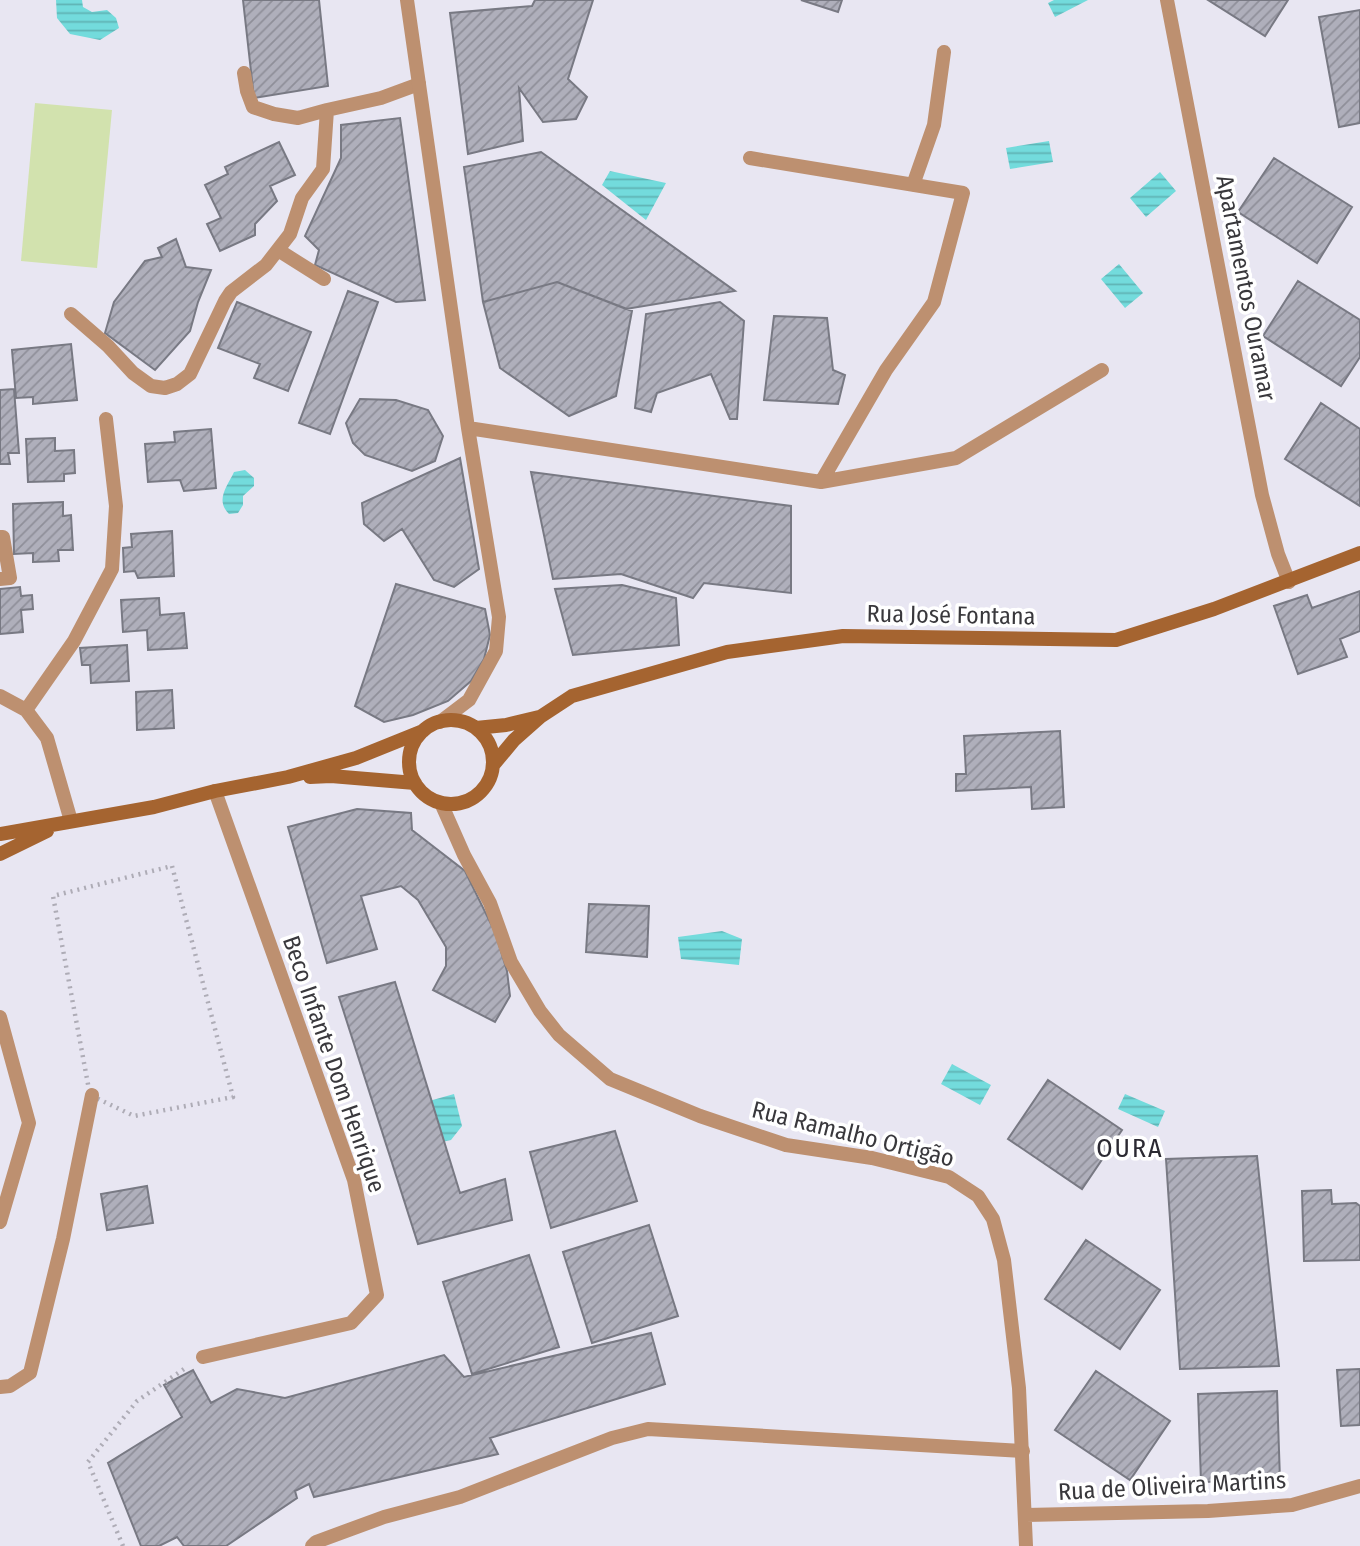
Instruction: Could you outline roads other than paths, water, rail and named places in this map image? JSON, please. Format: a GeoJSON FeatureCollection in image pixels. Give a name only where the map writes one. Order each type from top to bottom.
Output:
{"type":"FeatureCollection","features":[{"type":"Feature","properties":{"kind":"street"},"geometry":{"type":"LineString","coordinates":[[0,834],[154,807],[215,791],[288,777],[356,758],[440,722],[469,700],[496,651],[499,617],[468,428],[407,0]]}},
{"type":"Feature","properties":{"kind":"street","name":"Apartamentos Ouramar"},"geometry":{"type":"LineString","coordinates":[[1167,0],[1262,495],[1278,554],[1289,582]]}},
{"type":"Feature","properties":{"kind":"street"},"geometry":{"type":"LineString","coordinates":[[913,185],[934,125],[944,52]]}},
{"type":"Feature","properties":{"kind":"street"},"geometry":{"type":"LineString","coordinates":[[244,74],[253,107],[298,118],[381,98],[419,85]]}},
{"type":"Feature","properties":{"kind":"street"},"geometry":{"type":"LineString","coordinates":[[71,314],[108,346],[133,373],[151,386],[165,388],[177,384],[190,374],[231,292],[266,265],[290,234],[302,198],[323,169],[327,110]]}},
{"type":"Feature","properties":{"kind":"street"},"geometry":{"type":"LineString","coordinates":[[750,158],[963,193],[934,302],[886,370],[821,482]]}},
{"type":"Feature","properties":{"kind":"street"},"geometry":{"type":"LineString","coordinates":[[278,250],[324,279]]}},
{"type":"Feature","properties":{"kind":"street"},"geometry":{"type":"LineString","coordinates":[[468,428],[821,482],[956,458],[1102,370]]}},
{"type":"Feature","properties":{"kind":"street"},"geometry":{"type":"LineString","coordinates":[[26,710],[74,641],[112,569],[116,506],[106,419]]}},
{"type":"Feature","properties":{"kind":"street"},"geometry":{"type":"LineString","coordinates":[[0,537],[3,537],[10,578],[0,579]]}},
{"type":"Feature","properties":{"kind":"street","name":"Rua José Fontana"},"geometry":{"type":"LineString","coordinates":[[494,764],[514,740],[540,717],[572,696],[727,652],[844,636],[1116,640],[1214,609],[1360,554]]}},
{"type":"Feature","properties":{"kind":"street"},"geometry":{"type":"LineString","coordinates":[[0,696],[26,710],[47,738],[71,821]]}},
{"type":"Feature","properties":{"kind":"street","name":"Rua José Fontana"},"geometry":{"type":"LineString","coordinates":[[476,727],[540,717]]}},
{"type":"Feature","properties":{"kind":"street"},"geometry":{"type":"LineString","coordinates":[[423,730],[414,742],[410,756],[410,770],[415,783],[430,799],[454,805],[467,802],[479,795],[487,785],[494,764],[492,750],[476,727],[452,720],[440,722]]}},
{"type":"Feature","properties":{"kind":"street"},"geometry":{"type":"LineString","coordinates":[[288,777],[331,776],[415,783]]}},
{"type":"Feature","properties":{"kind":"street","name":"Beco Infante Dom Henrique"},"geometry":{"type":"LineString","coordinates":[[203,1357],[351,1323],[377,1295],[354,1181],[215,791]]}},
{"type":"Feature","properties":{"kind":"street","name":"Rua Ramalho Ortigão"},"geometry":{"type":"LineString","coordinates":[[441,803],[464,855],[490,903],[511,962],[540,1012],[559,1034],[610,1079],[700,1116],[786,1145],[872,1158],[949,1177],[978,1196],[993,1219],[1004,1260],[1019,1388],[1026,1546]]}},
{"type":"Feature","properties":{"kind":"street"},"geometry":{"type":"LineString","coordinates":[[0,854],[71,821]]}},
{"type":"Feature","properties":{"kind":"street"},"geometry":{"type":"LineString","coordinates":[[0,1017],[29,1123],[0,1222]]}},
{"type":"Feature","properties":{"kind":"street"},"geometry":{"type":"LineString","coordinates":[[0,1387],[10,1386],[30,1373],[63,1239],[92,1095]]}},
{"type":"Feature","properties":{"kind":"street"},"geometry":{"type":"LineString","coordinates":[[312,1546],[316,1542],[384,1517],[460,1497],[612,1438],[648,1429],[1023,1451]]}},
{"type":"Feature","properties":{"kind":"street","name":"Rua de Oliveira Martins"},"geometry":{"type":"LineString","coordinates":[[1026,1515],[1208,1511],[1292,1505],[1360,1486]]}},
{"type":"Feature","properties":{"kind":"water"},"geometry":{"type":"Polygon","coordinates":[[[56,0],[82,0],[83,7],[92,12],[107,10],[116,18],[119,28],[100,40],[70,34],[57,18],[56,0]]]}},
{"type":"Feature","properties":{"kind":"water"},"geometry":{"type":"Polygon","coordinates":[[[1054,0],[1088,0],[1055,17],[1048,3],[1054,0]]]}},
{"type":"Feature","properties":{"kind":"water"},"geometry":{"type":"Polygon","coordinates":[[[1049,141],[1053,162],[1010,169],[1006,148],[1049,141]]]}},
{"type":"Feature","properties":{"kind":"water"},"geometry":{"type":"Polygon","coordinates":[[[610,171],[666,183],[646,220],[602,185],[610,171]]]}},
{"type":"Feature","properties":{"kind":"water"},"geometry":{"type":"Polygon","coordinates":[[[1160,172],[1176,191],[1146,217],[1130,198],[1160,172]]]}},
{"type":"Feature","properties":{"kind":"water"},"geometry":{"type":"Polygon","coordinates":[[[1119,264],[1143,293],[1125,308],[1101,279],[1119,264]]]}},
{"type":"Feature","properties":{"kind":"water"},"geometry":{"type":"Polygon","coordinates":[[[245,470],[254,478],[254,486],[243,496],[243,505],[238,513],[229,514],[223,504],[224,493],[234,472],[245,470]]]}},
{"type":"Feature","properties":{"kind":"water"},"geometry":{"type":"Polygon","coordinates":[[[722,931],[742,939],[739,965],[681,959],[678,937],[722,931]]]}},
{"type":"Feature","properties":{"kind":"water"},"geometry":{"type":"Polygon","coordinates":[[[952,1064],[991,1085],[980,1105],[941,1084],[952,1064]]]}},
{"type":"Feature","properties":{"kind":"water"},"geometry":{"type":"Polygon","coordinates":[[[454,1094],[462,1126],[451,1140],[433,1144],[422,1103],[454,1094]]]}},
{"type":"Feature","properties":{"kind":"water"},"geometry":{"type":"Polygon","coordinates":[[[1125,1094],[1165,1111],[1158,1127],[1118,1109],[1125,1094]]]}},
{"type":"Feature","properties":{"kind":"district","name":"OURA"},"geometry":{"type":"Point","coordinates":[1130,1148]}}]}
